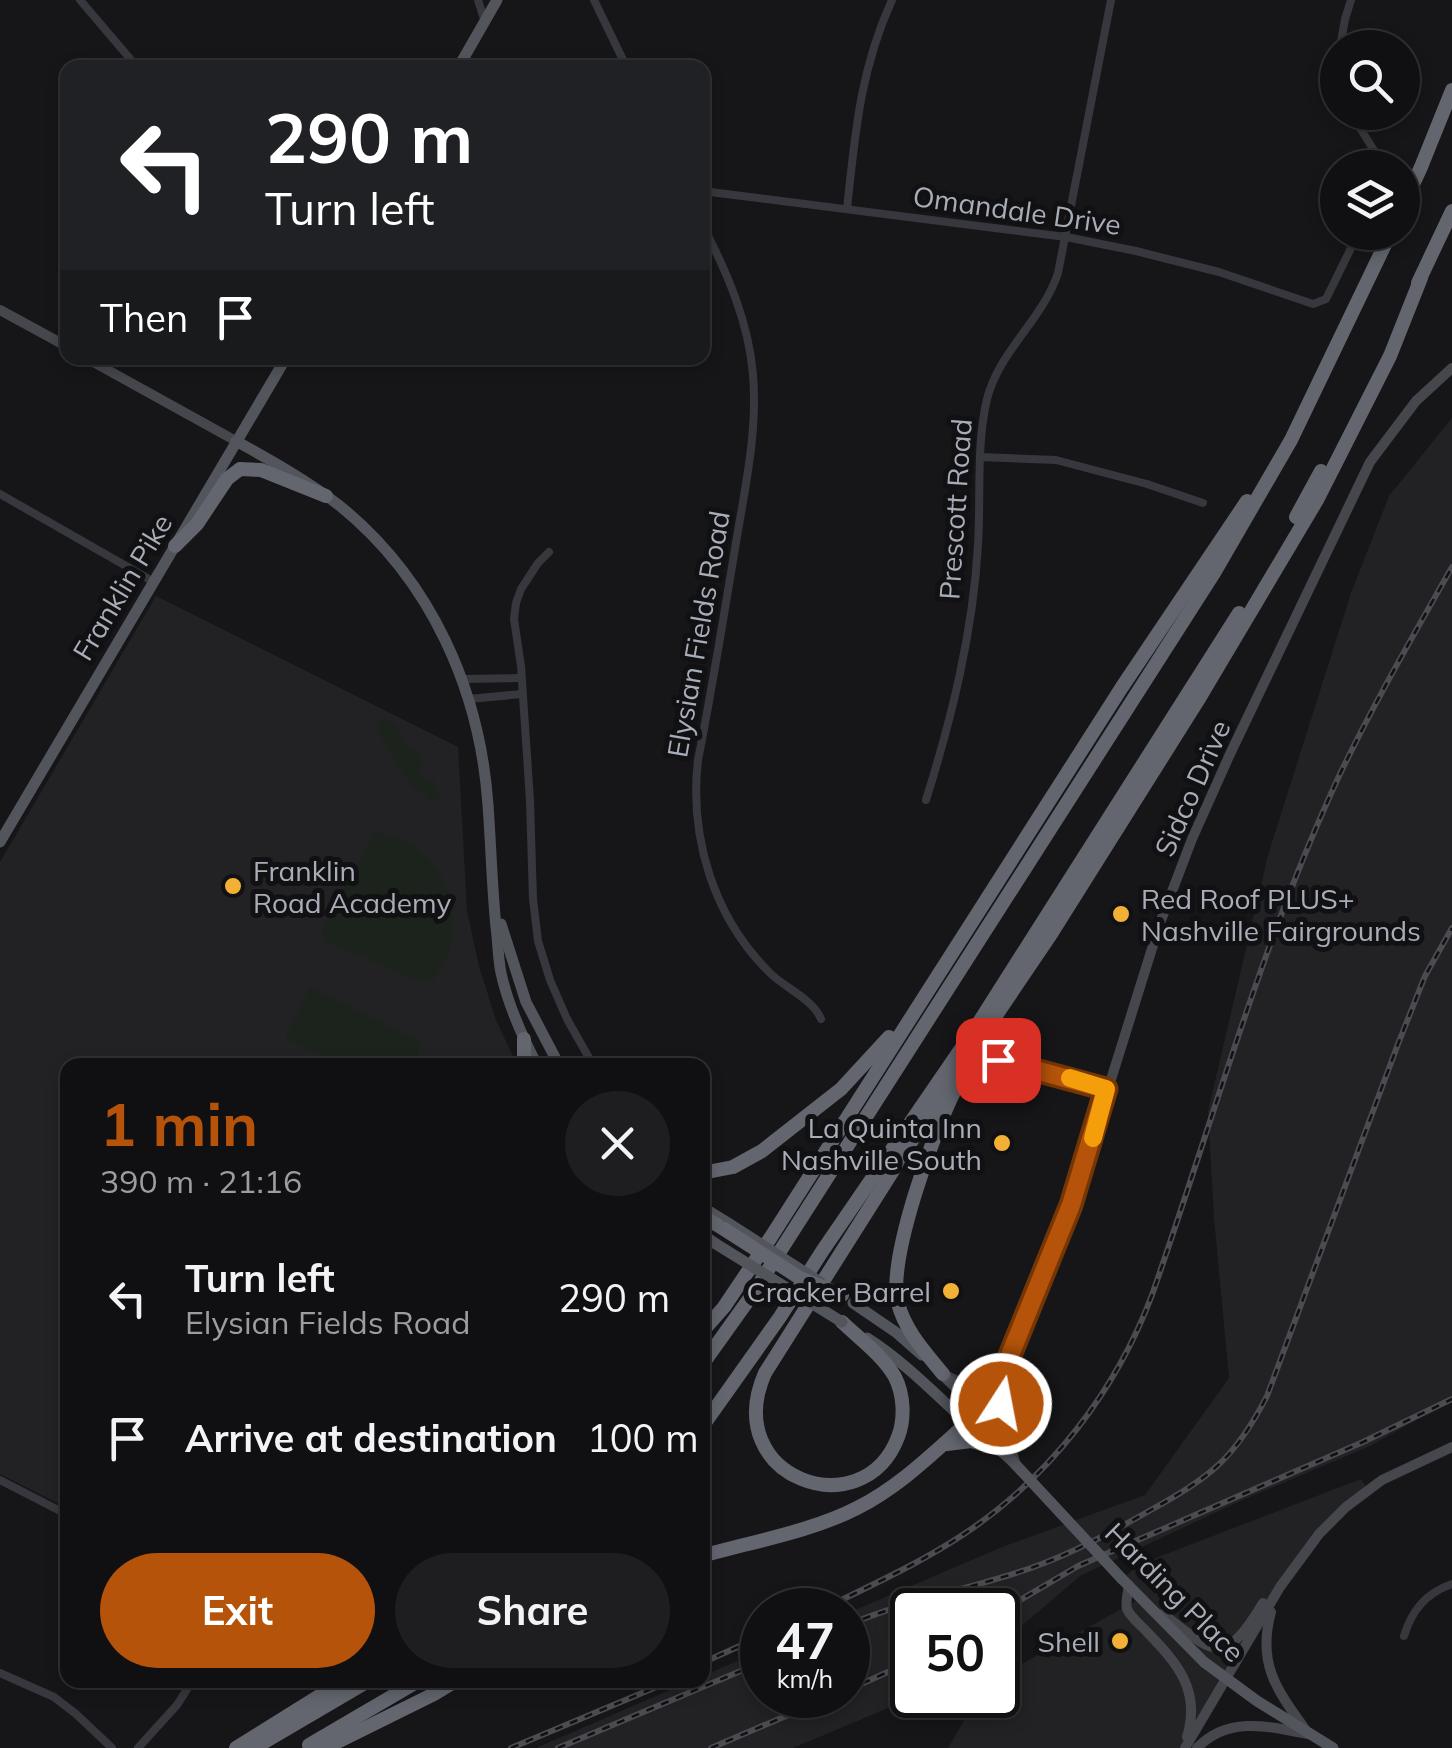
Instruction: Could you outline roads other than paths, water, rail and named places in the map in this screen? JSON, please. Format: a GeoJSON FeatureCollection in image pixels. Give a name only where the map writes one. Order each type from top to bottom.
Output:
{"type":"FeatureCollection","features":[{"type":"Feature","properties":{"kind":"highway"},"geometry":{"type":"LineString","coordinates":[[1420,170],[1452,90]]}},
{"type":"Feature","properties":{"kind":"highway"},"geometry":{"type":"LineString","coordinates":[[710,1415],[976,1027],[1262,578],[1323,468],[1452,211]]}},
{"type":"Feature","properties":{"kind":"highway"},"geometry":{"type":"LineString","coordinates":[[710,1354],[773,1263],[1214,573],[1292,440],[1382,250]]}},
{"type":"Feature","properties":{"kind":"highway"},"geometry":{"type":"LineString","coordinates":[[842,1322],[894,1375],[902,1402],[901,1425],[894,1447],[874,1470],[845,1484],[822,1485],[788,1473],[769,1455],[756,1425],[758,1390],[773,1358],[1153,774],[1316,500],[1390,356],[1421,278]]}},
{"type":"Feature","properties":{"kind":"highway"},"geometry":{"type":"LineString","coordinates":[[710,1323],[771,1238],[1122,687],[1262,480],[1322,377]]}},
{"type":"Feature","properties":{"kind":"highway"},"geometry":{"type":"LineString","coordinates":[[175,546],[197,524],[228,479],[240,470],[261,470],[326,496]]}},
{"type":"Feature","properties":{"kind":"highway"},"geometry":{"type":"LineString","coordinates":[[710,1172],[746,1162],[824,1102],[868,1062],[931,987]]}},
{"type":"Feature","properties":{"kind":"highway"},"geometry":{"type":"LineString","coordinates":[[943,1374],[904,1319],[896,1296],[896,1272],[938,1128],[983,1036]]}},
{"type":"Feature","properties":{"kind":"highway"},"geometry":{"type":"LineString","coordinates":[[524,1039],[525,1058]]}},
{"type":"Feature","properties":{"kind":"highway"},"geometry":{"type":"LineString","coordinates":[[710,1222],[800,1278],[847,1299]]}},
{"type":"Feature","properties":{"kind":"highway"},"geometry":{"type":"LineString","coordinates":[[710,1554],[849,1512],[892,1487],[967,1423]]}},
{"type":"Feature","properties":{"kind":"highway"},"geometry":{"type":"LineString","coordinates":[[941,1446],[964,1440],[1005,1446]]}},
{"type":"Feature","properties":{"kind":"highway"},"geometry":{"type":"LineString","coordinates":[[236,1748],[333,1688]]}},
{"type":"Feature","properties":{"kind":"highway"},"geometry":{"type":"LineString","coordinates":[[254,1748],[356,1688]]}},
{"type":"Feature","properties":{"kind":"highway"},"geometry":{"type":"LineString","coordinates":[[308,1748],[407,1688]]}},
{"type":"Feature","properties":{"kind":"highway"},"geometry":{"type":"LineString","coordinates":[[308,1748],[329,1746],[444,1688]]}},
{"type":"Feature","properties":{"kind":"main road"},"geometry":{"type":"LineString","coordinates":[[463,60],[498,0]]}},
{"type":"Feature","properties":{"kind":"main road"},"geometry":{"type":"LineString","coordinates":[[0,310],[60,344]]}},
{"type":"Feature","properties":{"kind":"main road"},"geometry":{"type":"LineString","coordinates":[[99,365],[326,496],[370,534],[414,586],[441,630],[463,680],[477,726],[487,791],[500,972],[534,1058]]}},
{"type":"Feature","properties":{"kind":"main road","name":"Franklin Pike"},"geometry":{"type":"LineString","coordinates":[[0,842],[282,365]]}},
{"type":"Feature","properties":{"kind":"main road","name":"Sidco Drive"},"geometry":{"type":"LineString","coordinates":[[967,1423],[1005,1368],[1071,1205],[1160,923],[1192,839],[1358,484],[1382,444],[1416,401],[1452,368]]}},
{"type":"Feature","properties":{"kind":"main road"},"geometry":{"type":"LineString","coordinates":[[494,900],[526,1002],[555,1058]]}},
{"type":"Feature","properties":{"kind":"main road","name":"Harding Place"},"geometry":{"type":"LineString","coordinates":[[710,1216],[723,1232],[903,1363],[967,1423],[1005,1446]]}},
{"type":"Feature","properties":{"kind":"main road","name":"Harding Place"},"geometry":{"type":"LineString","coordinates":[[710,1233],[723,1232]]}},
{"type":"Feature","properties":{"kind":"main road","name":"Harding Place"},"geometry":{"type":"LineString","coordinates":[[847,1299],[897,1333],[978,1409],[1016,1466],[1191,1651],[1225,1678],[1334,1748]]}},
{"type":"Feature","properties":{"kind":"main road"},"geometry":{"type":"LineString","coordinates":[[943,1374],[965,1385],[978,1386],[1005,1368]]}},
{"type":"Feature","properties":{"kind":"main road"},"geometry":{"type":"LineString","coordinates":[[1005,1368],[1001,1412],[1005,1446]]}},
{"type":"Feature","properties":{"kind":"main road"},"geometry":{"type":"LineString","coordinates":[[1184,1748],[1191,1716],[1188,1688],[1170,1656],[1129,1612],[1126,1603],[1130,1586],[1204,1645],[1219,1649],[1234,1643],[1280,1576],[1329,1524],[1368,1489],[1397,1471],[1452,1447]]}},
{"type":"Feature","properties":{"kind":"main road"},"geometry":{"type":"LineString","coordinates":[[1184,1748],[1300,1557]]}},
{"type":"Feature","properties":{"kind":"main road"},"geometry":{"type":"LineString","coordinates":[[1278,1592],[1266,1634],[1268,1668],[1278,1692],[1308,1734]]}},
{"type":"Feature","properties":{"kind":"main road"},"geometry":{"type":"LineString","coordinates":[[1197,1748],[1234,1726],[1266,1726],[1308,1734]]}},
{"type":"Feature","properties":{"kind":"street"},"geometry":{"type":"LineString","coordinates":[[80,0],[131,60]]}},
{"type":"Feature","properties":{"kind":"street"},"geometry":{"type":"LineString","coordinates":[[478,0],[485,22]]}},
{"type":"Feature","properties":{"kind":"street"},"geometry":{"type":"LineString","coordinates":[[594,0],[623,60]]}},
{"type":"Feature","properties":{"kind":"street"},"geometry":{"type":"LineString","coordinates":[[847,209],[863,83],[873,44],[892,0]]}},
{"type":"Feature","properties":{"kind":"street","name":"Prescott Road"},"geometry":{"type":"LineString","coordinates":[[926,800],[956,700],[966,638],[978,548],[985,412],[993,382],[1048,299],[1058,273],[1111,0]]}},
{"type":"Feature","properties":{"kind":"street"},"geometry":{"type":"LineString","coordinates":[[1343,30],[1351,0]]}},
{"type":"Feature","properties":{"kind":"street","name":"Omandale Drive"},"geometry":{"type":"LineString","coordinates":[[710,192],[1066,236],[1194,266],[1306,303],[1319,303],[1328,295],[1350,250]]}},
{"type":"Feature","properties":{"kind":"street","name":"Elysian Fields Road"},"geometry":{"type":"LineString","coordinates":[[710,240],[743,324],[752,366],[754,406],[748,476],[698,760],[700,838],[718,898],[742,938],[772,975],[816,1008],[821,1019]]}},
{"type":"Feature","properties":{"kind":"street"},"geometry":{"type":"LineString","coordinates":[[980,456],[1056,460],[1202,503]]}},
{"type":"Feature","properties":{"kind":"street"},"geometry":{"type":"LineString","coordinates":[[0,494],[154,582]]}},
{"type":"Feature","properties":{"kind":"street"},"geometry":{"type":"LineString","coordinates":[[548,552],[538,562],[516,603],[514,619],[530,801],[532,885],[538,941],[558,1000],[589,1058]]}},
{"type":"Feature","properties":{"kind":"street"},"geometry":{"type":"LineString","coordinates":[[463,680],[521,678]]}},
{"type":"Feature","properties":{"kind":"street"},"geometry":{"type":"LineString","coordinates":[[469,699],[522,694]]}},
{"type":"Feature","properties":{"kind":"street"},"geometry":{"type":"LineString","coordinates":[[998,1060],[1106,1089]]}},
{"type":"Feature","properties":{"kind":"street"},"geometry":{"type":"LineString","coordinates":[[0,1480],[60,1510]]}},
{"type":"Feature","properties":{"kind":"street"},"geometry":{"type":"LineString","coordinates":[[1404,1636],[1411,1616],[1423,1600],[1452,1584]]}},
{"type":"Feature","properties":{"kind":"street"},"geometry":{"type":"LineString","coordinates":[[0,1673],[54,1697],[112,1748]]}},
{"type":"Feature","properties":{"kind":"street"},"geometry":{"type":"LineString","coordinates":[[138,1748],[187,1688]]}},
{"type":"Feature","properties":{"kind":"railway"},"geometry":{"type":"LineString","coordinates":[[866,1588],[964,1534],[1025,1486],[1077,1429],[1120,1365],[1152,1295],[1262,966],[1312,837],[1366,721],[1452,567]]}},
{"type":"Feature","properties":{"kind":"railway"},"geometry":{"type":"LineString","coordinates":[[870,1617],[1031,1568],[1077,1549],[1189,1488],[1231,1452],[1267,1396],[1398,1044],[1425,976],[1452,928]]}},
{"type":"Feature","properties":{"kind":"railway"},"geometry":{"type":"LineString","coordinates":[[1020,1600],[1078,1566],[1452,1399]]}},
{"type":"Feature","properties":{"kind":"railway"},"geometry":{"type":"LineString","coordinates":[[710,1659],[740,1646]]}},
{"type":"Feature","properties":{"kind":"railway"},"geometry":{"type":"LineString","coordinates":[[710,1684],[740,1671]]}},
{"type":"Feature","properties":{"kind":"railway"},"geometry":{"type":"LineString","coordinates":[[870,1680],[890,1671]]}},
{"type":"Feature","properties":{"kind":"railway"},"geometry":{"type":"LineString","coordinates":[[511,1748],[654,1688]]}},
{"type":"Feature","properties":{"kind":"railway"},"geometry":{"type":"LineString","coordinates":[[558,1748],[700,1688]]}},
{"type":"Feature","properties":{"kind":"railway"},"geometry":{"type":"LineString","coordinates":[[711,1748],[781,1718]]}},
{"type":"Feature","properties":{"kind":"place","name":"Franklin Road Academy"},"geometry":{"type":"Point","coordinates":[233,886]}},
{"type":"Feature","properties":{"kind":"place","name":"Red Roof PLUS+ Nashville Fairgrounds"},"geometry":{"type":"Point","coordinates":[1121,914]}},
{"type":"Feature","properties":{"kind":"place","name":"La Quinta Inn Nashville South"},"geometry":{"type":"Point","coordinates":[1002,1143]}},
{"type":"Feature","properties":{"kind":"place","name":"Cracker Barrel"},"geometry":{"type":"Point","coordinates":[951,1291]}},
{"type":"Feature","properties":{"kind":"place","name":"Shell"},"geometry":{"type":"Point","coordinates":[1120,1641]}}]}
